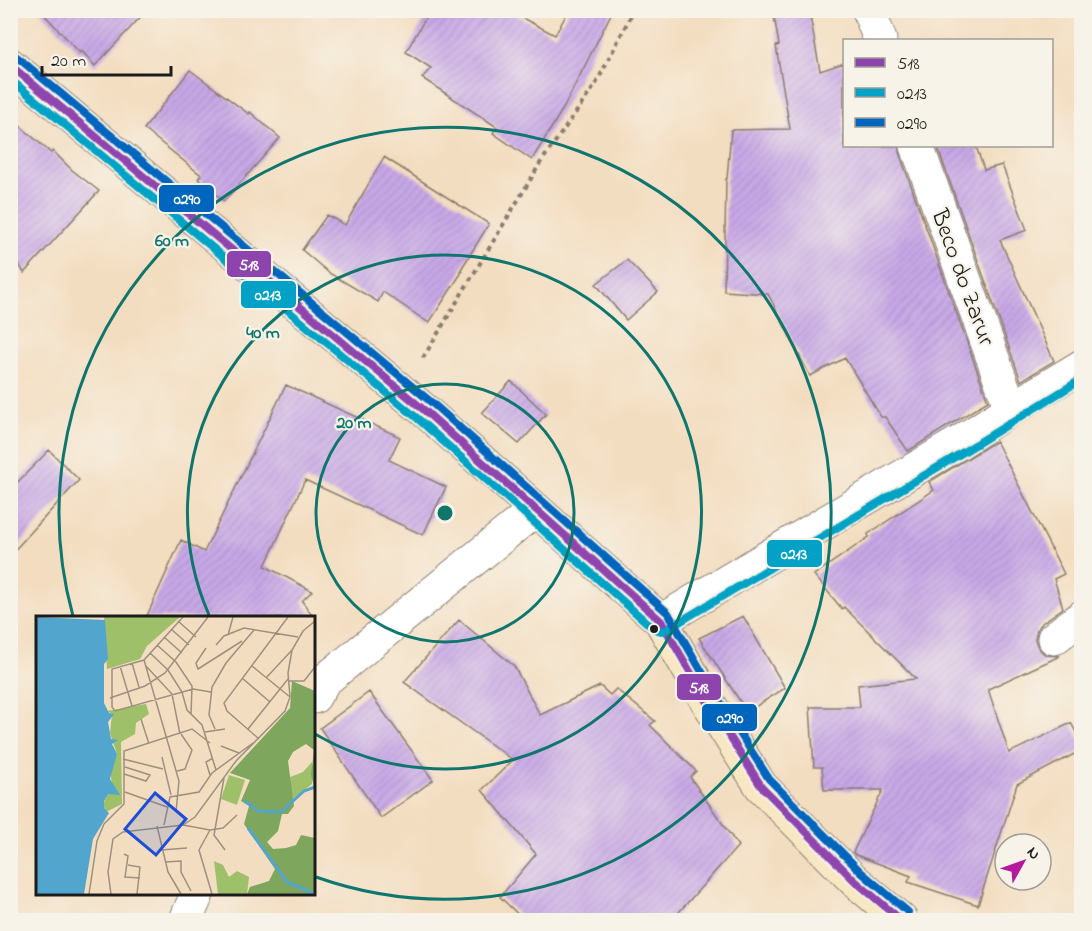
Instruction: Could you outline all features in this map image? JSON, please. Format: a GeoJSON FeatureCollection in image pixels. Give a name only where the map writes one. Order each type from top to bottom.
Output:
{"type":"FeatureCollection","features":[{"type":"Feature","properties":{"kind":"main road"},"geometry":{"type":"LineString","coordinates":[[10,65],[424,410],[661,621],[704,696],[761,786],[854,880],[901,921]]}},
{"type":"Feature","properties":{"kind":"street"},"geometry":{"type":"LineString","coordinates":[[869,10],[880,39]]}},
{"type":"Feature","properties":{"kind":"street","name":"Beco do Zarur"},"geometry":{"type":"LineString","coordinates":[[917,147],[1011,409]]}},
{"type":"Feature","properties":{"kind":"street"},"geometry":{"type":"LineString","coordinates":[[661,621],[960,442],[1082,366]]}},
{"type":"Feature","properties":{"kind":"street"},"geometry":{"type":"LineString","coordinates":[[315,695],[324,681],[536,510]]}},
{"type":"Feature","properties":{"kind":"street"},"geometry":{"type":"LineString","coordinates":[[1054,638],[1082,617]]}},
{"type":"Feature","properties":{"kind":"street"},"geometry":{"type":"LineString","coordinates":[[186,921],[197,895]]}},
{"type":"Feature","properties":{"kind":"path"},"geometry":{"type":"LineString","coordinates":[[423,357],[541,162],[596,84],[632,10]]}},
{"type":"Feature","properties":{"kind":"building"},"geometry":{"type":"Polygon","coordinates":[[[40,10],[147,10],[95,66],[40,10]]]}},
{"type":"Feature","properties":{"kind":"building"},"geometry":{"type":"Polygon","coordinates":[[[430,10],[507,10],[555,35],[569,10],[613,10],[564,107],[532,160],[493,133],[497,127],[422,78],[431,68],[406,52],[430,10]]]}},
{"type":"Feature","properties":{"kind":"building"},"geometry":{"type":"Polygon","coordinates":[[[773,10],[809,10],[820,71],[843,63],[843,147],[899,147],[988,401],[908,451],[885,417],[881,417],[845,358],[810,376],[768,294],[724,291],[726,179],[731,130],[790,129],[776,46],[779,45],[773,10]]]}},
{"type":"Feature","properties":{"kind":"building"},"geometry":{"type":"Polygon","coordinates":[[[190,70],[249,114],[250,112],[280,138],[224,201],[198,179],[201,175],[144,129],[190,70]]]}},
{"type":"Feature","properties":{"kind":"building"},"geometry":{"type":"Polygon","coordinates":[[[10,117],[99,191],[24,273],[10,248],[10,117]]]}},
{"type":"Feature","properties":{"kind":"building"},"geometry":{"type":"Polygon","coordinates":[[[937,147],[976,147],[984,170],[1002,165],[1027,230],[1000,240],[1054,361],[1021,381],[937,147]]]}},
{"type":"Feature","properties":{"kind":"building"},"geometry":{"type":"Polygon","coordinates":[[[384,157],[489,224],[429,323],[383,292],[378,302],[329,273],[302,250],[327,215],[345,225],[384,157]]]}},
{"type":"Feature","properties":{"kind":"building"},"geometry":{"type":"Polygon","coordinates":[[[627,260],[658,292],[626,320],[596,284],[627,260]]]}},
{"type":"Feature","properties":{"kind":"building"},"geometry":{"type":"Polygon","coordinates":[[[511,381],[546,414],[519,444],[482,413],[511,381]]]}},
{"type":"Feature","properties":{"kind":"building"},"geometry":{"type":"Polygon","coordinates":[[[286,385],[400,437],[389,460],[446,487],[423,535],[305,480],[265,566],[312,591],[302,601],[313,616],[147,616],[181,540],[204,552],[286,385]]]}},
{"type":"Feature","properties":{"kind":"building"},"geometry":{"type":"Polygon","coordinates":[[[996,441],[1064,574],[1054,579],[1063,608],[1042,623],[1037,630],[1035,640],[1039,649],[1046,655],[1060,656],[988,689],[1009,753],[1071,723],[1082,743],[1082,750],[1017,784],[1002,832],[993,832],[993,858],[978,905],[908,882],[911,876],[856,855],[853,852],[883,790],[824,790],[822,767],[814,767],[810,707],[860,707],[858,685],[916,679],[844,607],[842,609],[814,575],[869,537],[868,534],[934,490],[929,482],[996,441]]]}},
{"type":"Feature","properties":{"kind":"building"},"geometry":{"type":"Polygon","coordinates":[[[49,450],[79,480],[10,555],[10,490],[49,450]]]}},
{"type":"Feature","properties":{"kind":"building"},"geometry":{"type":"Polygon","coordinates":[[[743,616],[785,688],[747,712],[699,638],[743,616]]]}},
{"type":"Feature","properties":{"kind":"building"},"geometry":{"type":"Polygon","coordinates":[[[459,620],[514,666],[540,715],[600,686],[610,695],[616,689],[655,721],[650,725],[696,771],[690,777],[738,846],[671,921],[525,921],[500,897],[536,854],[482,790],[513,760],[404,682],[459,620]]]}},
{"type":"Feature","properties":{"kind":"building"},"geometry":{"type":"Polygon","coordinates":[[[369,692],[433,780],[381,818],[320,728],[369,692]]]}},
{"type":"Feature","properties":{"kind":"transit line","name":"0290"},"geometry":{"type":"LineString","coordinates":[[17,57],[431,402],[668,613],[713,691],[769,779],[861,872],[908,912]]}},
{"type":"Feature","properties":{"kind":"transit line","name":"518"},"geometry":{"type":"LineString","coordinates":[[10,65],[424,410],[661,621],[704,696],[761,786],[854,880],[901,920]]}},
{"type":"Feature","properties":{"kind":"transit line","name":"0213"},"geometry":{"type":"LineString","coordinates":[[10,79],[417,418],[654,629],[661,631],[1082,379]]}}]}
